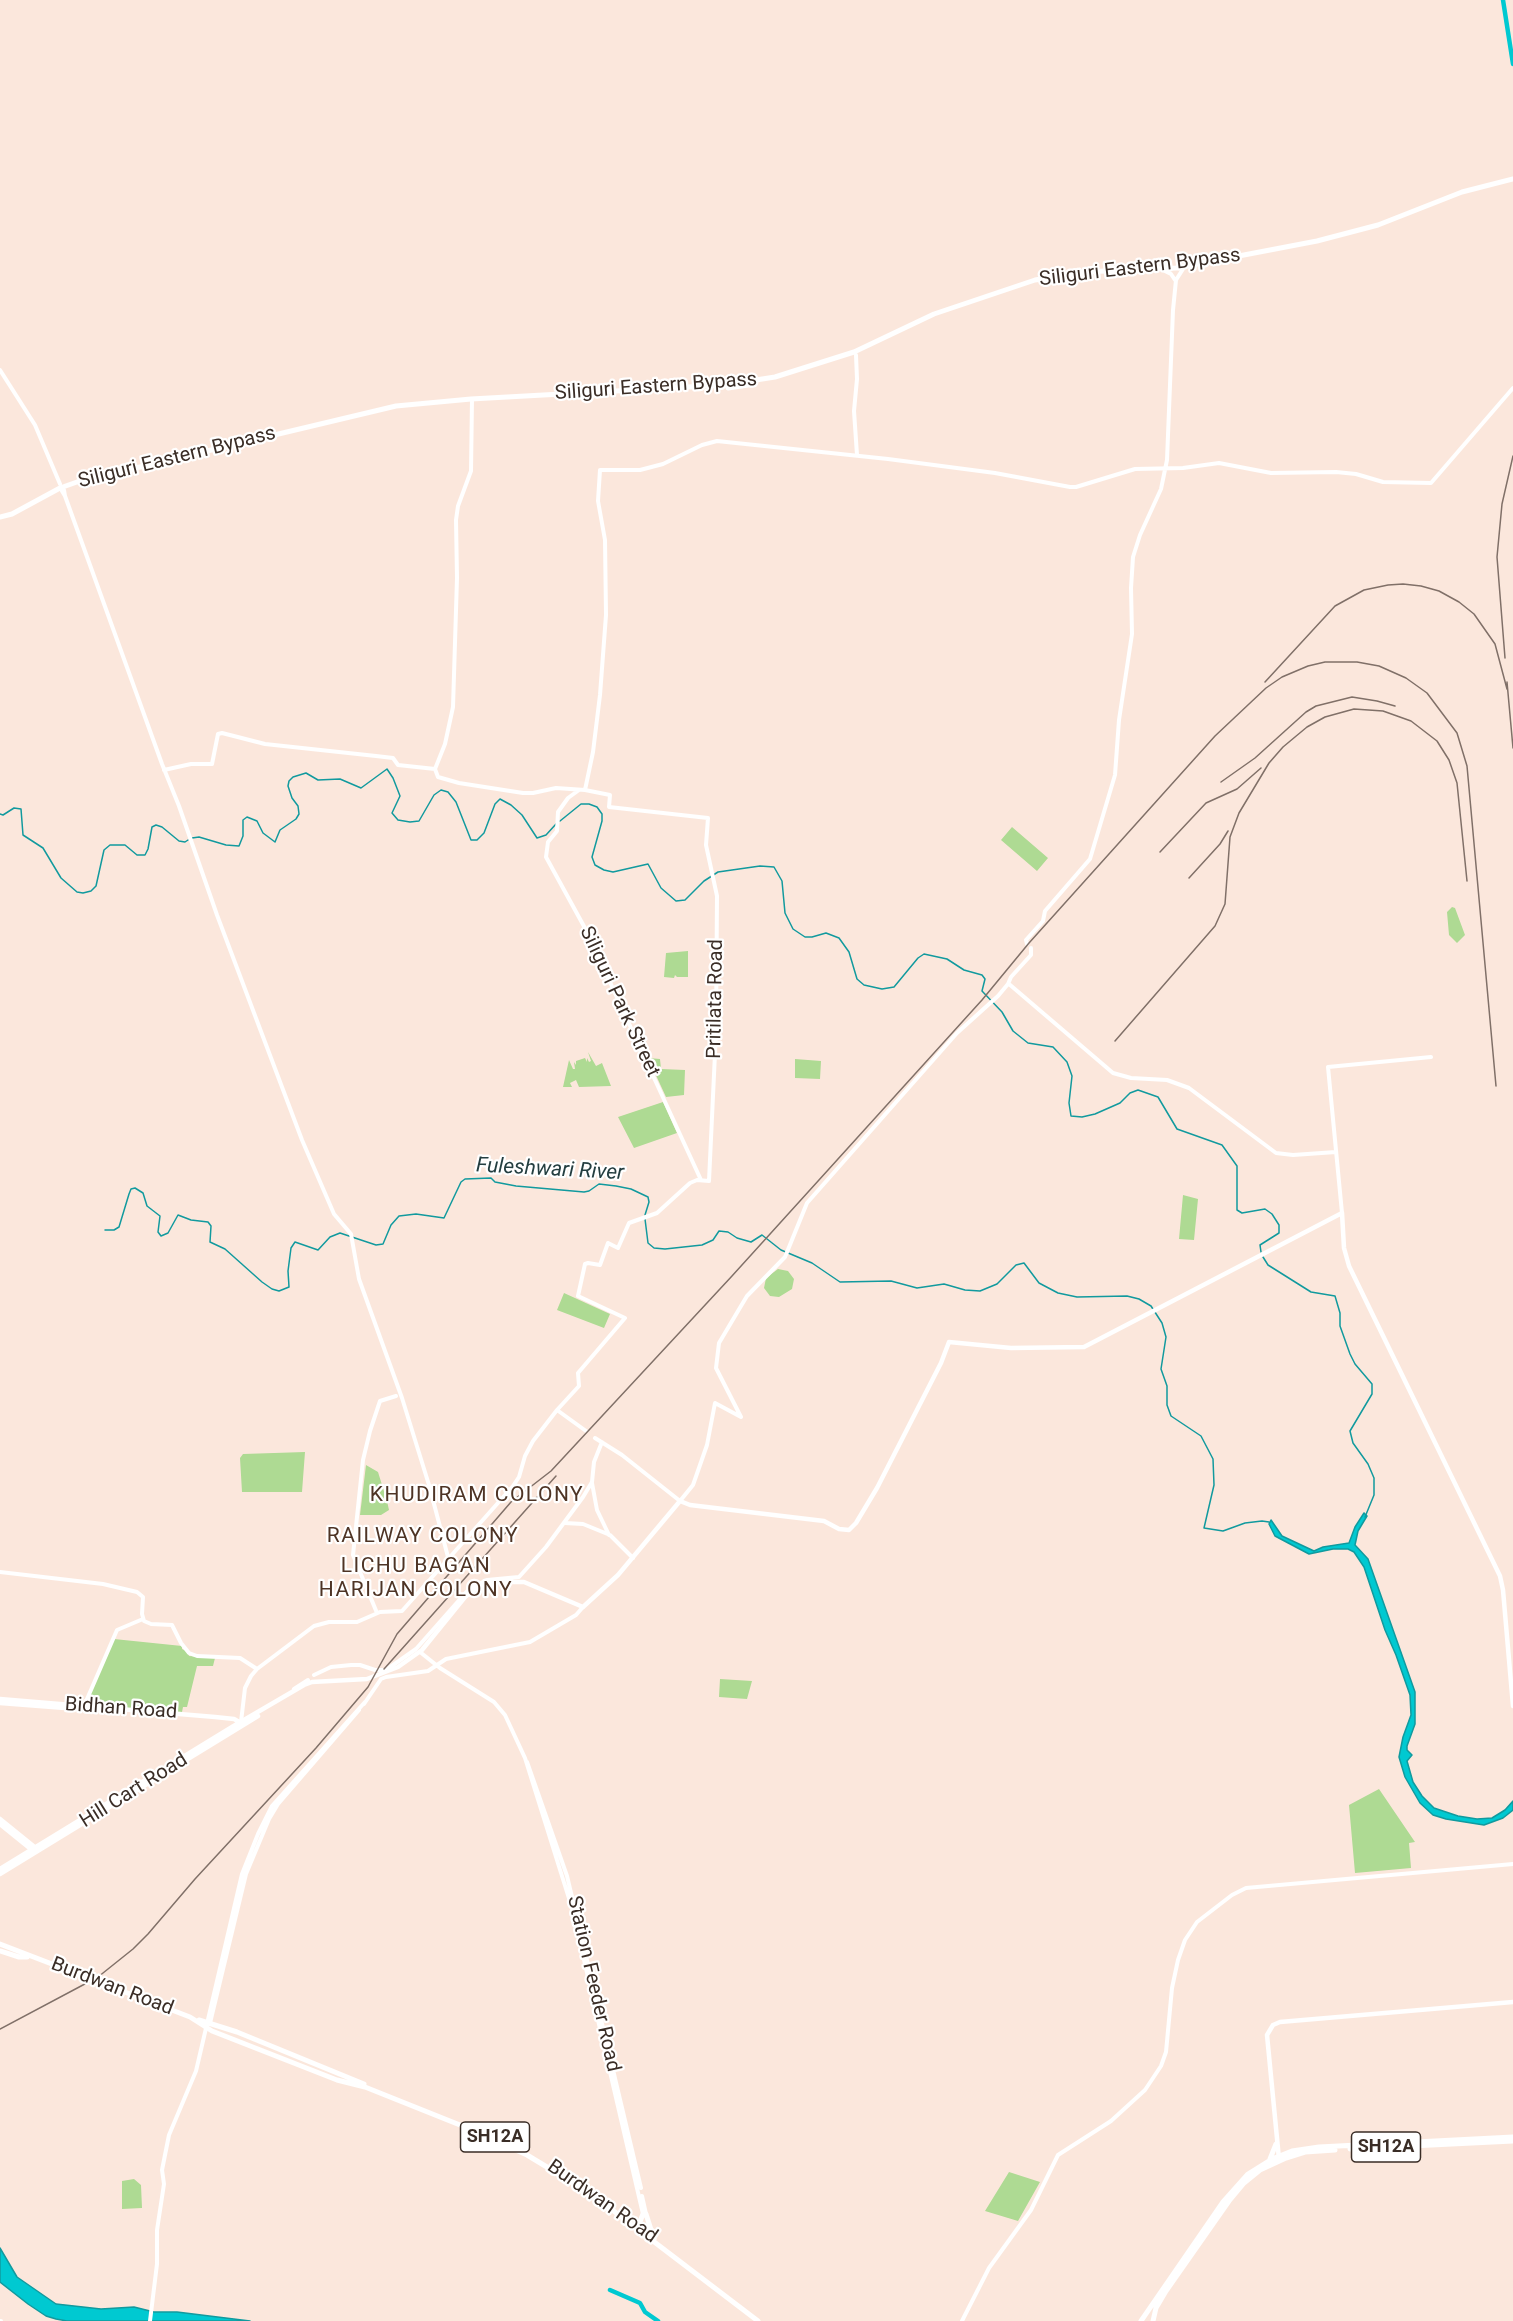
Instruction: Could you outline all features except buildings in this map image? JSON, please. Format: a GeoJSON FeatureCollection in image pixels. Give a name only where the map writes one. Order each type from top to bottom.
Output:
{"type":"FeatureCollection","features":[{"type":"Feature","properties":{"kind":"main road","name":"Siliguri Eastern Bypass"},"geometry":{"type":"LineString","coordinates":[[0,519],[15,515],[62,489],[248,442],[388,411],[472,400],[724,386],[784,378],[856,355],[928,320],[1027,286],[1080,275],[1180,269],[1350,237],[1416,214],[1461,195],[1513,181]]}},
{"type":"Feature","properties":{"kind":"main road","name":"Siliguri Eastern Bypass"},"geometry":{"type":"LineString","coordinates":[[738,385],[782,376],[854,352],[934,314],[1035,280],[1083,272],[1180,269]]}},
{"type":"Feature","properties":{"kind":"main road"},"geometry":{"type":"LineString","coordinates":[[1338,1215],[1344,1253],[1349,1266],[1500,1576],[1513,1706]]}},
{"type":"Feature","properties":{"kind":"main road"},"geometry":{"type":"LineString","coordinates":[[1338,1215],[1341,1224]]}},
{"type":"Feature","properties":{"kind":"main road"},"geometry":{"type":"LineString","coordinates":[[583,1607],[633,1558],[680,1501],[690,1505],[824,1521],[839,1529],[849,1530],[878,1488],[941,1363],[947,1343],[958,1342],[1011,1348],[1078,1348],[1338,1215]]}},
{"type":"Feature","properties":{"kind":"main road","name":"Hill Cart Road"},"geometry":{"type":"LineString","coordinates":[[0,1871],[309,1683],[356,1680],[378,1676],[398,1667],[420,1652],[472,1591],[490,1583],[522,1582],[583,1607]]}},
{"type":"Feature","properties":{"kind":"main road","name":"Bidhan Road"},"geometry":{"type":"LineString","coordinates":[[0,1701],[229,1720],[240,1724]]}},
{"type":"Feature","properties":{"kind":"main road"},"geometry":{"type":"LineString","coordinates":[[0,1819],[35,1850]]}},
{"type":"Feature","properties":{"kind":"main road"},"geometry":{"type":"LineString","coordinates":[[0,1824],[35,1850]]}},
{"type":"Feature","properties":{"kind":"main road","name":"Burdwan Road"},"geometry":{"type":"LineString","coordinates":[[0,1944],[504,2140],[583,2185],[763,2321]]}},
{"type":"Feature","properties":{"kind":"main road","name":"Burdwan Road"},"geometry":{"type":"LineString","coordinates":[[0,1951],[19,1957],[34,1958]]}},
{"type":"Feature","properties":{"kind":"main road"},"geometry":{"type":"LineString","coordinates":[[1278,2159],[1267,2035],[1273,2025],[1280,2022],[1513,2002]]}},
{"type":"Feature","properties":{"kind":"main road","name":"Burdwan Road"},"geometry":{"type":"LineString","coordinates":[[384,2093],[473,2130],[542,2163],[590,2193],[680,2260]]}},
{"type":"Feature","properties":{"kind":"main road","name":"SH12A"},"geometry":{"type":"LineString","coordinates":[[1153,2321],[1159,2302],[1224,2207],[1262,2169],[1286,2153],[1382,2141],[1513,2139]]}},
{"type":"Feature","properties":{"kind":"main road","name":"SH12A"},"geometry":{"type":"LineString","coordinates":[[1141,2321],[1223,2202],[1244,2178],[1269,2160],[1312,2151],[1513,2139]]}},
{"type":"Feature","properties":{"kind":"main road"},"geometry":{"type":"LineString","coordinates":[[1276,2143],[1286,2153]]}},
{"type":"Feature","properties":{"kind":"main road"},"geometry":{"type":"LineString","coordinates":[[1269,2160],[1274,2153],[1276,2143]]}},
{"type":"Feature","properties":{"kind":"main road"},"geometry":{"type":"LineString","coordinates":[[630,2220],[645,2216]]}},
{"type":"Feature","properties":{"kind":"main road"},"geometry":{"type":"LineString","coordinates":[[640,2229],[645,2216]]}},
{"type":"Feature","properties":{"kind":"main road"},"geometry":{"type":"LineString","coordinates":[[645,2216],[654,2239]]}},
{"type":"Feature","properties":{"kind":"main road","name":"Burdwan Road"},"geometry":{"type":"LineString","coordinates":[[688,2266],[758,2321]]}},
{"type":"Feature","properties":{"kind":"street"},"geometry":{"type":"LineString","coordinates":[[595,1438],[680,1501],[693,1485],[707,1445],[715,1403],[741,1417],[716,1368],[719,1343],[747,1296],[785,1257],[807,1203],[957,1033],[998,996],[1031,955],[1026,939],[1042,922],[1045,911],[1090,859],[1115,775],[1119,720],[1132,634],[1131,588],[1134,557],[1140,535],[1160,493],[1169,450],[1168,407],[1175,284],[1180,269]]}},
{"type":"Feature","properties":{"kind":"street"},"geometry":{"type":"LineString","coordinates":[[1165,271],[1172,276],[1175,284]]}},
{"type":"Feature","properties":{"kind":"street"},"geometry":{"type":"LineString","coordinates":[[856,355],[857,379],[854,411],[857,455]]}},
{"type":"Feature","properties":{"kind":"street"},"geometry":{"type":"LineString","coordinates":[[0,370],[35,425],[62,489],[302,1140],[334,1214],[351,1234],[359,1279],[402,1398],[429,1485],[448,1558]]}},
{"type":"Feature","properties":{"kind":"street"},"geometry":{"type":"LineString","coordinates":[[472,400],[471,471],[458,506],[456,520],[457,578],[453,707],[446,738],[435,769],[438,777],[459,783],[533,793],[556,788],[583,790],[593,752],[606,615],[605,540],[598,501],[600,470],[640,470],[663,464],[702,444],[717,441],[857,455],[995,473],[1070,488],[1135,469],[1219,463],[1271,473],[1336,472],[1356,474],[1383,482],[1431,483],[1513,388]]}},
{"type":"Feature","properties":{"kind":"street"},"geometry":{"type":"LineString","coordinates":[[164,770],[191,764],[212,764],[218,734],[222,733],[265,744],[393,758],[398,765],[435,769]]}},
{"type":"Feature","properties":{"kind":"street","name":"Siliguri Park Street"},"geometry":{"type":"LineString","coordinates":[[583,790],[564,802],[557,815],[557,831],[548,842],[546,858],[586,930],[701,1180]]}},
{"type":"Feature","properties":{"kind":"street","name":"Pritilata Road"},"geometry":{"type":"LineString","coordinates":[[583,790],[610,795],[609,807],[708,818],[706,845],[717,896],[716,1032],[710,1181],[701,1180]]}},
{"type":"Feature","properties":{"kind":"street"},"geometry":{"type":"LineString","coordinates":[[1009,984],[1113,1072],[1131,1078],[1167,1080],[1181,1085],[1196,1093],[1276,1153],[1287,1155],[1336,1152]]}},
{"type":"Feature","properties":{"kind":"street"},"geometry":{"type":"LineString","coordinates":[[1338,1215],[1340,1196],[1328,1067],[1429,1057]]}},
{"type":"Feature","properties":{"kind":"street"},"geometry":{"type":"LineString","coordinates":[[240,1724],[247,1684],[257,1669],[314,1626],[329,1622],[357,1622],[377,1613],[402,1611],[516,1482],[523,1469],[526,1454],[556,1410],[579,1386],[578,1373],[625,1318],[577,1295],[585,1264],[600,1265],[608,1243],[618,1248],[629,1224],[657,1213],[690,1182],[701,1180]]}},
{"type":"Feature","properties":{"kind":"street"},"geometry":{"type":"LineString","coordinates":[[396,1396],[399,1390]]}},
{"type":"Feature","properties":{"kind":"street"},"geometry":{"type":"LineString","coordinates":[[377,1613],[354,1561],[363,1460],[381,1400],[396,1396],[402,1398]]}},
{"type":"Feature","properties":{"kind":"street"},"geometry":{"type":"LineString","coordinates":[[556,1410],[586,1431]]}},
{"type":"Feature","properties":{"kind":"street"},"geometry":{"type":"LineString","coordinates":[[602,1442],[594,1462],[592,1482],[597,1510],[610,1535],[633,1558]]}},
{"type":"Feature","properties":{"kind":"street"},"geometry":{"type":"LineString","coordinates":[[314,1675],[331,1667],[356,1664],[375,1670],[384,1670],[396,1664],[416,1649],[469,1589],[487,1580],[519,1577],[564,1523],[592,1482]]}},
{"type":"Feature","properties":{"kind":"street"},"geometry":{"type":"LineString","coordinates":[[564,1523],[583,1524],[610,1535]]}},
{"type":"Feature","properties":{"kind":"street"},"geometry":{"type":"LineString","coordinates":[[0,1572],[103,1584],[137,1592],[144,1600],[143,1618]]}},
{"type":"Feature","properties":{"kind":"street"},"geometry":{"type":"LineString","coordinates":[[150,2321],[157,2264],[157,2230],[164,2184],[162,2170],[170,2136],[196,2071],[242,1874],[265,1818],[284,1791],[365,1702],[381,1679],[428,1671],[446,1659],[530,1642],[576,1615],[583,1607]]}},
{"type":"Feature","properties":{"kind":"street"},"geometry":{"type":"LineString","coordinates":[[143,1618],[151,1624],[171,1625],[181,1643],[193,1655],[240,1658],[257,1669]]}},
{"type":"Feature","properties":{"kind":"street"},"geometry":{"type":"LineString","coordinates":[[83,1708],[118,1628],[143,1618]]}},
{"type":"Feature","properties":{"kind":"street","name":"Station Feeder Road"},"geometry":{"type":"LineString","coordinates":[[420,1652],[440,1668],[489,1697],[499,1707],[530,1768],[567,1876],[645,2216]]}},
{"type":"Feature","properties":{"kind":"street"},"geometry":{"type":"LineString","coordinates":[[384,1670],[387,1677]]}},
{"type":"Feature","properties":{"kind":"street"},"geometry":{"type":"LineString","coordinates":[[269,1707],[308,1680]]}},
{"type":"Feature","properties":{"kind":"street"},"geometry":{"type":"LineString","coordinates":[[962,2321],[989,2268],[1030,2210],[1058,2155],[1111,2121],[1145,2090],[1161,2066],[1167,2042],[1172,1988],[1178,1960],[1185,1940],[1197,1922],[1232,1895],[1246,1888],[1513,1864]]}},
{"type":"Feature","properties":{"kind":"green space"},"geometry":{"type":"Polygon","coordinates":[[[1012,827],[1048,858],[1037,871],[1001,840],[1012,827]]]}},
{"type":"Feature","properties":{"kind":"green space"},"geometry":{"type":"Polygon","coordinates":[[[1452,907],[1455,908],[1465,935],[1457,943],[1449,935],[1447,912],[1452,907]]]}},
{"type":"Feature","properties":{"kind":"green space"},"geometry":{"type":"Polygon","coordinates":[[[688,951],[688,977],[675,975],[674,978],[664,977],[666,953],[688,951]]]}},
{"type":"Feature","properties":{"kind":"green space"},"geometry":{"type":"Polygon","coordinates":[[[588,1052],[596,1066],[602,1063],[611,1086],[579,1087],[576,1080],[570,1083],[572,1087],[563,1087],[569,1060],[575,1069],[574,1062],[576,1065],[576,1061],[585,1058],[587,1062],[587,1058],[589,1062],[591,1061],[588,1052]]]}},
{"type":"Feature","properties":{"kind":"green space"},"geometry":{"type":"Polygon","coordinates":[[[648,1058],[660,1059],[661,1069],[685,1070],[684,1095],[666,1097],[648,1058]]]}},
{"type":"Feature","properties":{"kind":"green space"},"geometry":{"type":"Polygon","coordinates":[[[795,1059],[821,1061],[820,1079],[795,1078],[795,1059]]]}},
{"type":"Feature","properties":{"kind":"green space"},"geometry":{"type":"Polygon","coordinates":[[[663,1102],[677,1133],[634,1148],[618,1117],[663,1102]]]}},
{"type":"Feature","properties":{"kind":"green space"},"geometry":{"type":"Polygon","coordinates":[[[1183,1195],[1198,1199],[1194,1240],[1179,1239],[1183,1195]]]}},
{"type":"Feature","properties":{"kind":"green space"},"geometry":{"type":"Polygon","coordinates":[[[778,1269],[788,1271],[794,1279],[792,1289],[779,1297],[770,1296],[764,1288],[766,1278],[778,1269]]]}},
{"type":"Feature","properties":{"kind":"green space"},"geometry":{"type":"Polygon","coordinates":[[[564,1293],[610,1314],[604,1328],[557,1310],[564,1293]]]}},
{"type":"Feature","properties":{"kind":"green space"},"geometry":{"type":"Polygon","coordinates":[[[305,1452],[302,1492],[242,1492],[240,1458],[243,1454],[305,1452]]]}},
{"type":"Feature","properties":{"kind":"green space"},"geometry":{"type":"Polygon","coordinates":[[[366,1465],[378,1472],[387,1501],[389,1510],[381,1515],[360,1515],[366,1465]]]}},
{"type":"Feature","properties":{"kind":"green space"},"geometry":{"type":"Polygon","coordinates":[[[114,1639],[182,1646],[189,1656],[215,1658],[213,1666],[197,1666],[187,1707],[183,1707],[182,1712],[85,1706],[114,1639]]]}},
{"type":"Feature","properties":{"kind":"green space"},"geometry":{"type":"Polygon","coordinates":[[[720,1679],[752,1681],[747,1699],[719,1697],[720,1679]]]}},
{"type":"Feature","properties":{"kind":"green space"},"geometry":{"type":"Polygon","coordinates":[[[1379,1789],[1415,1842],[1409,1843],[1411,1868],[1355,1873],[1349,1805],[1379,1789]]]}},
{"type":"Feature","properties":{"kind":"green space"},"geometry":{"type":"Polygon","coordinates":[[[1009,2172],[1040,2182],[1018,2221],[985,2211],[1009,2172]]]}},
{"type":"Feature","properties":{"kind":"green space"},"geometry":{"type":"Polygon","coordinates":[[[134,2179],[141,2185],[142,2208],[122,2209],[122,2181],[134,2179]]]}},
{"type":"Feature","properties":{"kind":"water"},"geometry":{"type":"Polygon","coordinates":[[[1364,1513],[1367,1516],[1358,1531],[1355,1545],[1368,1559],[1415,1692],[1415,1724],[1407,1746],[1407,1750],[1412,1755],[1407,1761],[1413,1782],[1434,1808],[1458,1816],[1477,1819],[1492,1818],[1505,1810],[1513,1801],[1513,1810],[1503,1818],[1484,1825],[1446,1819],[1433,1815],[1420,1803],[1405,1777],[1399,1757],[1411,1715],[1410,1695],[1364,1567],[1354,1552],[1348,1549],[1333,1549],[1309,1554],[1275,1536],[1269,1524],[1271,1520],[1282,1536],[1314,1551],[1323,1547],[1349,1543],[1364,1513]]]}},
{"type":"Feature","properties":{"kind":"water"},"geometry":{"type":"Polygon","coordinates":[[[0,2248],[17,2277],[56,2304],[101,2309],[134,2307],[154,2312],[177,2312],[250,2321],[67,2321],[56,2319],[46,2316],[0,2282],[0,2248]]]}},
{"type":"Feature","properties":{"kind":"waterway"},"geometry":{"type":"LineString","coordinates":[[1503,0],[1513,64]]}},
{"type":"Feature","properties":{"kind":"waterway"},"geometry":{"type":"LineString","coordinates":[[192,838],[199,837],[226,845],[239,846],[243,836],[243,820],[247,817],[257,821],[263,833],[275,842],[280,830],[296,819],[299,814],[298,806],[288,786],[293,777],[306,773],[318,780],[340,779],[361,788],[387,769],[400,796],[392,813],[398,820],[419,821],[434,795],[441,790],[448,792],[456,802],[471,840],[477,840],[484,833],[495,804],[500,799],[522,815],[537,838],[546,835],[556,824]]}},
{"type":"Feature","properties":{"kind":"waterway"},"geometry":{"type":"LineString","coordinates":[[560,821],[581,804],[597,807],[602,814],[602,821],[592,857],[595,865],[613,872],[648,864],[661,888],[676,901],[685,900],[704,881],[718,872],[760,866],[774,867],[782,881],[785,913],[793,929],[805,937],[826,933],[839,938],[849,952],[857,979],[864,985],[882,989],[894,987],[924,954],[947,959],[964,970],[982,975],[985,979],[982,991],[1002,1012],[1013,1031],[1028,1043],[1053,1047],[1067,1062],[1072,1076],[1069,1103],[1071,1116],[1082,1117],[1095,1114],[1120,1103],[1130,1093],[1138,1090],[1158,1097],[1177,1129],[1222,1145],[1237,1166],[1237,1210],[1242,1213],[1265,1209],[1272,1214],[1279,1225],[1279,1233],[1260,1245],[1261,1252]]}},
{"type":"Feature","properties":{"kind":"waterway"},"geometry":{"type":"LineString","coordinates":[[0,814],[3,815],[14,808],[21,809],[23,835],[43,848],[61,878],[77,892],[83,893],[91,891],[96,886],[104,850],[110,845],[125,845],[137,855],[145,855],[152,827],[156,825],[179,841],[188,840]]}},
{"type":"Feature","properties":{"kind":"waterway","name":"Fuleshwari River"},"geometry":{"type":"LineString","coordinates":[[105,1230],[114,1230],[119,1227],[131,1189],[135,1188],[143,1193],[147,1206],[160,1216],[158,1232],[161,1236],[168,1233],[178,1215],[191,1220],[208,1222],[211,1226],[210,1242],[225,1249],[262,1282],[279,1291],[289,1287],[288,1271],[291,1248],[295,1242],[318,1250],[330,1237],[340,1233],[376,1245],[383,1244],[391,1225],[399,1216],[416,1214],[444,1218],[461,1182],[465,1179],[491,1178],[495,1182],[516,1186],[584,1192],[599,1184],[616,1186],[631,1189],[648,1197],[649,1202],[645,1215]]}},
{"type":"Feature","properties":{"kind":"waterway","name":"Fuleshwari River"},"geometry":{"type":"LineString","coordinates":[[645,1219],[648,1243],[654,1248],[702,1245],[713,1240],[719,1231],[728,1232],[737,1238],[751,1242],[762,1235],[781,1250],[812,1263],[840,1282],[891,1281],[917,1288],[944,1284],[965,1290],[980,1291],[997,1284],[1016,1265],[1024,1263],[1039,1283],[1058,1293],[1077,1297],[1127,1296],[1139,1299],[1151,1306],[1162,1323],[1166,1337],[1161,1369],[1167,1386],[1167,1405],[1171,1416],[1201,1436],[1213,1459],[1214,1485],[1204,1528],[1223,1531],[1245,1523],[1269,1522]]}},
{"type":"Feature","properties":{"kind":"waterway"},"geometry":{"type":"LineString","coordinates":[[1263,1257],[1268,1265],[1311,1292],[1335,1296],[1340,1313],[1340,1326],[1350,1354],[1355,1364],[1372,1384],[1372,1394],[1350,1431],[1353,1443],[1368,1464],[1374,1478],[1374,1495],[1365,1517]]}},
{"type":"Feature","properties":{"kind":"waterway"},"geometry":{"type":"LineString","coordinates":[[610,2290],[640,2303],[645,2312],[658,2321]]}},
{"type":"Feature","properties":{"kind":"railway"},"geometry":{"type":"LineString","coordinates":[[1505,658],[1497,557],[1502,504],[1513,456]]}},
{"type":"Feature","properties":{"kind":"railway"},"geometry":{"type":"LineString","coordinates":[[1265,682],[1335,606],[1364,590],[1403,584],[1439,591],[1474,614],[1495,644],[1507,689]]}},
{"type":"Feature","properties":{"kind":"railway"},"geometry":{"type":"LineString","coordinates":[[0,2029],[98,1977],[148,1934],[368,1687],[397,1634],[511,1502],[551,1471],[732,1276],[982,1000],[1029,943],[1215,736],[1266,688],[1282,677],[1308,666],[1325,662],[1357,662],[1379,666],[1406,678],[1427,693],[1457,733],[1467,766],[1496,1086]]}},
{"type":"Feature","properties":{"kind":"railway"},"geometry":{"type":"LineString","coordinates":[[1507,682],[1513,748]]}},
{"type":"Feature","properties":{"kind":"railway"},"geometry":{"type":"LineString","coordinates":[[1221,782],[1255,758],[1306,712],[1316,706],[1352,697],[1395,706]]}},
{"type":"Feature","properties":{"kind":"railway"},"geometry":{"type":"LineString","coordinates":[[1115,1041],[1215,926],[1225,904],[1230,837],[1239,813],[1269,763],[1283,747],[1307,727],[1325,717],[1354,709],[1383,711],[1411,721],[1437,741],[1449,760],[1457,783],[1467,881]]}},
{"type":"Feature","properties":{"kind":"railway"},"geometry":{"type":"LineString","coordinates":[[1160,852],[1206,803],[1237,789],[1261,768]]}},
{"type":"Feature","properties":{"kind":"railway"},"geometry":{"type":"LineString","coordinates":[[1189,878],[1220,844],[1228,831]]}},
{"type":"Feature","properties":{"kind":"railway"},"geometry":{"type":"LineString","coordinates":[[384,1669],[556,1476]]}},
{"type":"Feature","properties":{"kind":"district","name":"KHUDIRAM COLONY"},"geometry":{"type":"Point","coordinates":[477,1496]}},
{"type":"Feature","properties":{"kind":"district","name":"RAILWAY COLONY"},"geometry":{"type":"Point","coordinates":[423,1537]}},
{"type":"Feature","properties":{"kind":"district","name":"LICHU BAGAN HARIJAN COLONY"},"geometry":{"type":"Point","coordinates":[416,1579]}}]}
